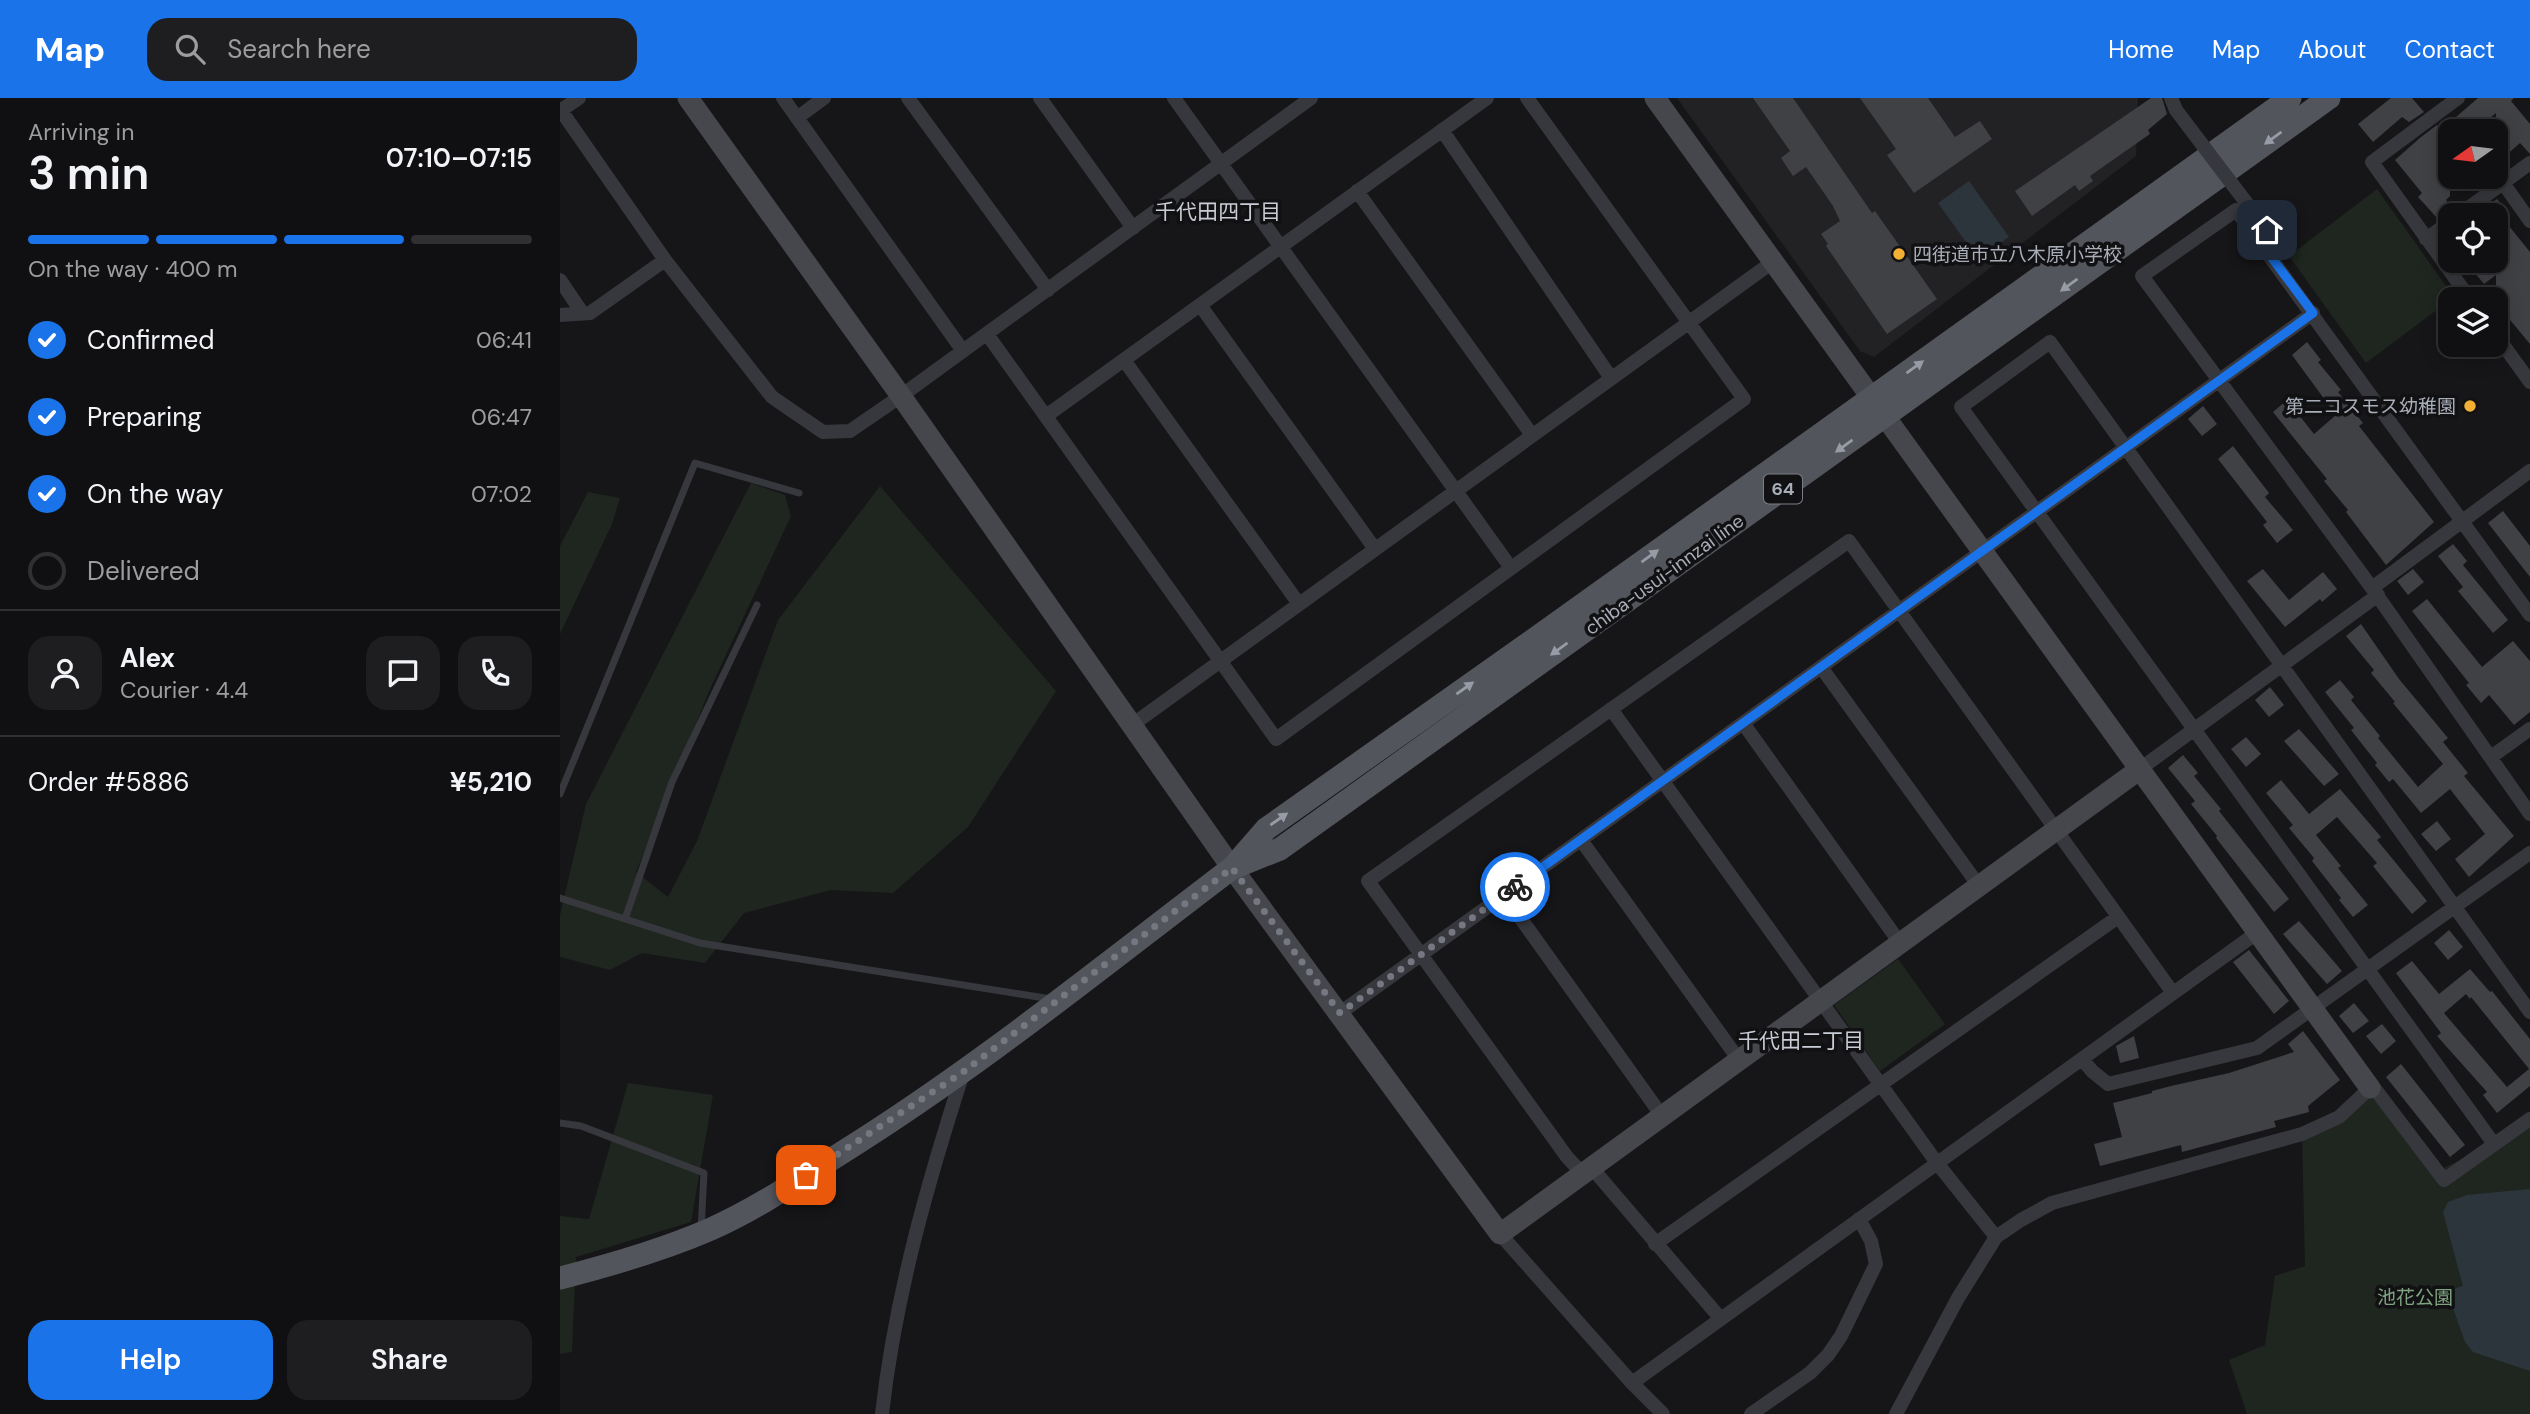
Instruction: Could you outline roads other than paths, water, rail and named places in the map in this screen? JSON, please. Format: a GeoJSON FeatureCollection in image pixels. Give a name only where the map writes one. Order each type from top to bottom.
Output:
{"type":"FeatureCollection","features":[{"type":"Feature","properties":{"kind":"main road","name":"chiba-usui-innzai line"},"geometry":{"type":"LineString","coordinates":[[560,1278],[640,1255],[701,1233],[765,1201],[868,1137],[963,1072],[1232,868],[1280,849],[1879,407],[2290,98]]}},
{"type":"Feature","properties":{"kind":"main road","name":"chiba-usui-innzai line"},"geometry":{"type":"LineString","coordinates":[[1879,407],[2329,98]]}},
{"type":"Feature","properties":{"kind":"street"},"geometry":{"type":"LineString","coordinates":[[579,98],[560,110],[665,260],[772,397],[823,432],[850,431],[901,397],[1309,99]]}},
{"type":"Feature","properties":{"kind":"street"},"geometry":{"type":"LineString","coordinates":[[688,98],[1232,868],[1500,1234],[1632,1383],[1663,1414]]}},
{"type":"Feature","properties":{"kind":"street"},"geometry":{"type":"LineString","coordinates":[[783,98],[963,351]]}},
{"type":"Feature","properties":{"kind":"street"},"geometry":{"type":"LineString","coordinates":[[797,118],[824,98]]}},
{"type":"Feature","properties":{"kind":"street"},"geometry":{"type":"LineString","coordinates":[[908,98],[1048,290]]}},
{"type":"Feature","properties":{"kind":"street"},"geometry":{"type":"LineString","coordinates":[[1040,98],[1133,228]]}},
{"type":"Feature","properties":{"kind":"street"},"geometry":{"type":"LineString","coordinates":[[1174,98],[1511,568]]}},
{"type":"Feature","properties":{"kind":"street"},"geometry":{"type":"LineString","coordinates":[[1046,416],[1487,98]]}},
{"type":"Feature","properties":{"kind":"street"},"geometry":{"type":"LineString","coordinates":[[987,334],[1276,739],[1744,398],[1527,98]]}},
{"type":"Feature","properties":{"kind":"street"},"geometry":{"type":"LineString","coordinates":[[1655,98],[2370,1088],[2375,1089],[2444,1180],[2530,1119]]}},
{"type":"Feature","properties":{"kind":"street"},"geometry":{"type":"LineString","coordinates":[[2171,98],[2176,110],[2279,244],[2269,254]]}},
{"type":"Feature","properties":{"kind":"street"},"geometry":{"type":"LineString","coordinates":[[2458,98],[2372,162],[2461,287]]}},
{"type":"Feature","properties":{"kind":"street"},"geometry":{"type":"LineString","coordinates":[[1442,130],[1611,378]]}},
{"type":"Feature","properties":{"kind":"street"},"geometry":{"type":"LineString","coordinates":[[2508,179],[2530,163]]}},
{"type":"Feature","properties":{"kind":"street"},"geometry":{"type":"LineString","coordinates":[[2476,203],[2495,189]]}},
{"type":"Feature","properties":{"kind":"street"},"geometry":{"type":"LineString","coordinates":[[2507,189],[2530,221]]}},
{"type":"Feature","properties":{"kind":"street"},"geometry":{"type":"LineString","coordinates":[[1357,191],[1532,436]]}},
{"type":"Feature","properties":{"kind":"street"},"geometry":{"type":"LineString","coordinates":[[2530,615],[2236,210],[2142,276],[2375,592],[2530,814]]}},
{"type":"Feature","properties":{"kind":"street"},"geometry":{"type":"LineString","coordinates":[[2426,239],[2438,230]]}},
{"type":"Feature","properties":{"kind":"street"},"geometry":{"type":"LineString","coordinates":[[560,315],[590,313],[665,260]]}},
{"type":"Feature","properties":{"kind":"street"},"geometry":{"type":"LineString","coordinates":[[1132,725],[1774,261]]}},
{"type":"Feature","properties":{"kind":"street"},"geometry":{"type":"LineString","coordinates":[[560,280],[583,314]]}},
{"type":"Feature","properties":{"kind":"street"},"geometry":{"type":"LineString","coordinates":[[1200,305],[1375,549]]}},
{"type":"Feature","properties":{"kind":"street"},"geometry":{"type":"LineString","coordinates":[[1340,1013],[2313,313]]}},
{"type":"Feature","properties":{"kind":"street"},"geometry":{"type":"LineString","coordinates":[[2494,1144],[1961,407],[2050,342],[2530,1012]]}},
{"type":"Feature","properties":{"kind":"street"},"geometry":{"type":"LineString","coordinates":[[2508,352],[2530,383]]}},
{"type":"Feature","properties":{"kind":"street"},"geometry":{"type":"LineString","coordinates":[[1124,360],[1299,604]]}},
{"type":"Feature","properties":{"kind":"street"},"geometry":{"type":"LineString","coordinates":[[1500,1234],[2282,665],[2462,521],[2530,471]]}},
{"type":"Feature","properties":{"kind":"street"},"geometry":{"type":"LineString","coordinates":[[1720,1319],[1587,1171],[1567,1157],[1368,881],[1849,541],[2173,993]]}},
{"type":"Feature","properties":{"kind":"street"},"geometry":{"type":"LineString","coordinates":[[1821,667],[1979,886]]}},
{"type":"Feature","properties":{"kind":"street"},"geometry":{"type":"LineString","coordinates":[[1611,709],[1937,1163],[1996,1237]]}},
{"type":"Feature","properties":{"kind":"street"},"geometry":{"type":"LineString","coordinates":[[1743,723],[1900,943]]}},
{"type":"Feature","properties":{"kind":"street"},"geometry":{"type":"LineString","coordinates":[[2491,757],[2530,729]]}},
{"type":"Feature","properties":{"kind":"street"},"geometry":{"type":"LineString","coordinates":[[1581,840],[1739,1060]]}},
{"type":"Feature","properties":{"kind":"street"},"geometry":{"type":"LineString","coordinates":[[2082,1059],[2108,1084],[2257,1048],[2314,1010],[2530,853]]}},
{"type":"Feature","properties":{"kind":"street"},"geometry":{"type":"LineString","coordinates":[[1504,895],[1662,1116]]}},
{"type":"Feature","properties":{"kind":"street"},"geometry":{"type":"LineString","coordinates":[[1655,1244],[2118,917]]}},
{"type":"Feature","properties":{"kind":"street"},"geometry":{"type":"LineString","coordinates":[[1632,1383],[2258,932]]}},
{"type":"Feature","properties":{"kind":"street"},"geometry":{"type":"LineString","coordinates":[[882,1414],[889,1352],[901,1291],[925,1192],[963,1072]]}},
{"type":"Feature","properties":{"kind":"street"},"geometry":{"type":"LineString","coordinates":[[1896,1414],[1958,1298],[1996,1237],[2052,1203],[2302,1134],[2339,1117],[2370,1088]]}},
{"type":"Feature","properties":{"kind":"street"},"geometry":{"type":"LineString","coordinates":[[1751,1414],[1810,1373],[1828,1356],[1841,1336],[1876,1264],[1871,1241],[1859,1219]]}},
{"type":"Feature","properties":{"kind":"lane"},"geometry":{"type":"LineString","coordinates":[[560,794],[695,463],[799,493]]}},
{"type":"Feature","properties":{"kind":"lane"},"geometry":{"type":"LineString","coordinates":[[625,919],[672,782],[757,605]]}},
{"type":"Feature","properties":{"kind":"lane"},"geometry":{"type":"LineString","coordinates":[[560,898],[700,943],[1058,1000]]}},
{"type":"Feature","properties":{"kind":"lane"},"geometry":{"type":"LineString","coordinates":[[560,1123],[581,1126],[704,1174],[701,1233]]}},
{"type":"Feature","properties":{"kind":"place","name":"四街道市立八木原小学校"},"geometry":{"type":"Point","coordinates":[1899,254]}},
{"type":"Feature","properties":{"kind":"place","name":"第二コスモス幼稚園"},"geometry":{"type":"Point","coordinates":[2470,406]}},
{"type":"Feature","properties":{"kind":"district","name":"千代田四丁目"},"geometry":{"type":"Point","coordinates":[1218,212]}},
{"type":"Feature","properties":{"kind":"district","name":"千代田二丁目"},"geometry":{"type":"Point","coordinates":[1801,1041]}},
{"type":"Feature","properties":{"kind":"park label","name":"池花公園"},"geometry":{"type":"Point","coordinates":[2415,1297]}}]}
